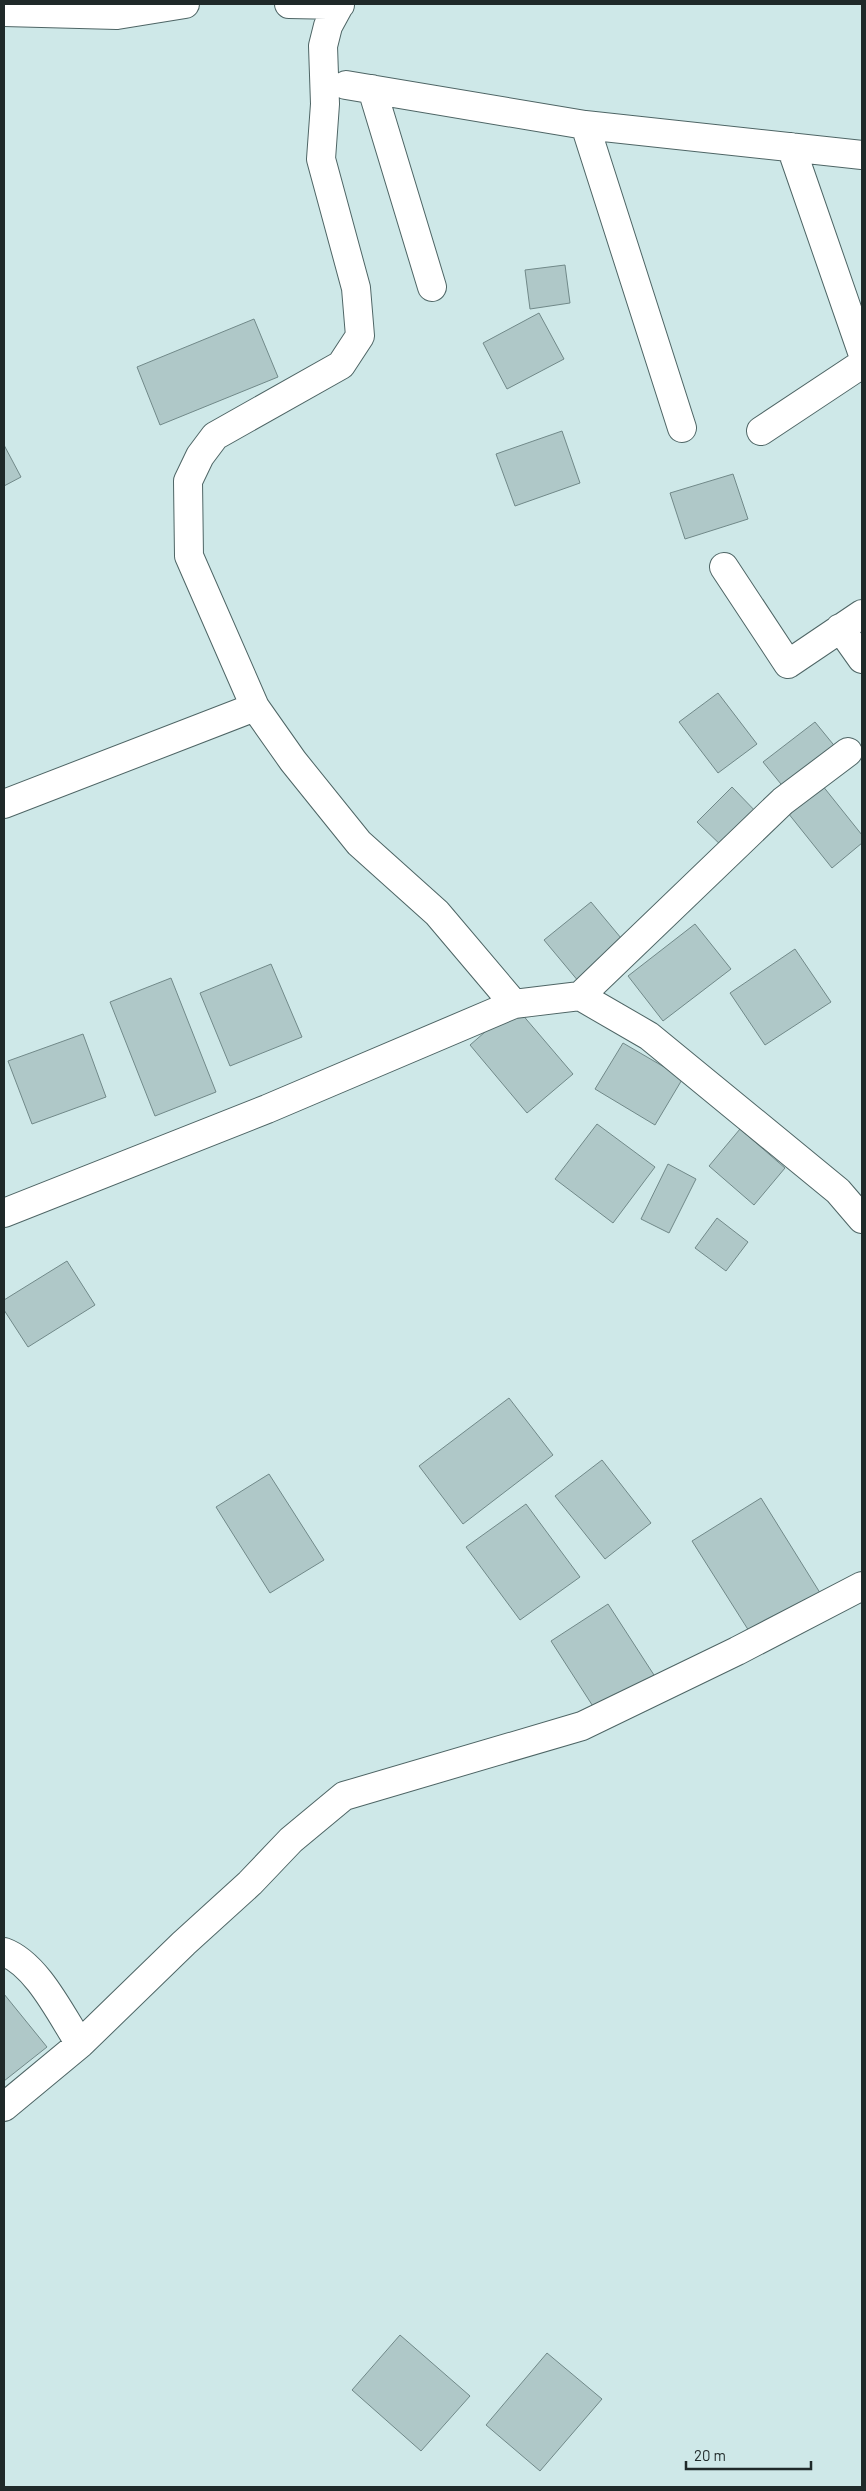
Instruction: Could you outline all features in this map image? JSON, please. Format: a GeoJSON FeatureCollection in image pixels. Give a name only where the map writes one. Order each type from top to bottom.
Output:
{"type":"FeatureCollection","features":[{"type":"Feature","properties":{"kind":"street"},"geometry":{"type":"LineString","coordinates":[[4,12],[117,16],[185,4]]}},
{"type":"Feature","properties":{"kind":"street"},"geometry":{"type":"LineString","coordinates":[[289,4],[340,5],[328,26],[323,46],[325,104],[321,159],[356,288],[360,336],[341,365],[215,436],[200,456],[188,481],[189,556],[255,707],[293,761],[348,830],[437,913],[514,1004]]}},
{"type":"Feature","properties":{"kind":"street"},"geometry":{"type":"LineString","coordinates":[[346,85],[585,125],[862,156]]}},
{"type":"Feature","properties":{"kind":"street"},"geometry":{"type":"LineString","coordinates":[[372,89],[432,287]]}},
{"type":"Feature","properties":{"kind":"street"},"geometry":{"type":"LineString","coordinates":[[585,125],[682,428]]}},
{"type":"Feature","properties":{"kind":"street"},"geometry":{"type":"LineString","coordinates":[[791,147],[862,352]]}},
{"type":"Feature","properties":{"kind":"street"},"geometry":{"type":"LineString","coordinates":[[761,431],[862,364]]}},
{"type":"Feature","properties":{"kind":"street"},"geometry":{"type":"LineString","coordinates":[[724,567],[788,664],[862,614]]}},
{"type":"Feature","properties":{"kind":"street"},"geometry":{"type":"LineString","coordinates":[[840,628],[862,659]]}},
{"type":"Feature","properties":{"kind":"street"},"geometry":{"type":"LineString","coordinates":[[4,804],[255,707]]}},
{"type":"Feature","properties":{"kind":"street"},"geometry":{"type":"LineString","coordinates":[[4,1213],[268,1109],[514,1004],[580,996],[783,801],[848,752]]}},
{"type":"Feature","properties":{"kind":"street"},"geometry":{"type":"LineString","coordinates":[[580,996],[649,1036],[838,1191],[862,1219]]}},
{"type":"Feature","properties":{"kind":"street"},"geometry":{"type":"LineString","coordinates":[[4,2107],[80,2044],[184,1943],[250,1883],[291,1840],[344,1796],[582,1726],[728,1656],[862,1586]]}},
{"type":"Feature","properties":{"kind":"street"},"geometry":{"type":"LineString","coordinates":[[4,1952],[17,1956],[32,1971],[80,2044]]}},
{"type":"Feature","properties":{"kind":"building"},"geometry":{"type":"Polygon","coordinates":[[[565,265],[570,303],[530,309],[525,270],[565,265]]]}},
{"type":"Feature","properties":{"kind":"building"},"geometry":{"type":"Polygon","coordinates":[[[539,313],[564,359],[507,389],[483,343],[539,313]]]}},
{"type":"Feature","properties":{"kind":"building"},"geometry":{"type":"Polygon","coordinates":[[[254,319],[278,377],[160,425],[137,367],[254,319]]]}},
{"type":"Feature","properties":{"kind":"building"},"geometry":{"type":"Polygon","coordinates":[[[562,431],[580,483],[515,506],[496,454],[562,431]]]}},
{"type":"Feature","properties":{"kind":"building"},"geometry":{"type":"Polygon","coordinates":[[[4,445],[21,477],[4,486],[4,445]]]}},
{"type":"Feature","properties":{"kind":"building"},"geometry":{"type":"Polygon","coordinates":[[[733,474],[748,519],[685,539],[670,493],[733,474]]]}},
{"type":"Feature","properties":{"kind":"building"},"geometry":{"type":"Polygon","coordinates":[[[718,693],[757,744],[718,773],[679,722],[718,693]]]}},
{"type":"Feature","properties":{"kind":"building"},"geometry":{"type":"Polygon","coordinates":[[[815,722],[837,749],[785,789],[763,762],[815,722]]]}},
{"type":"Feature","properties":{"kind":"building"},"geometry":{"type":"Polygon","coordinates":[[[822,785],[862,835],[862,843],[832,868],[788,813],[822,785]]]}},
{"type":"Feature","properties":{"kind":"building"},"geometry":{"type":"Polygon","coordinates":[[[732,787],[761,817],[727,851],[697,822],[732,787]]]}},
{"type":"Feature","properties":{"kind":"building"},"geometry":{"type":"Polygon","coordinates":[[[591,902],[626,944],[579,982],[544,940],[591,902]]]}},
{"type":"Feature","properties":{"kind":"building"},"geometry":{"type":"Polygon","coordinates":[[[695,924],[731,969],[663,1021],[628,976],[695,924]]]}},
{"type":"Feature","properties":{"kind":"building"},"geometry":{"type":"Polygon","coordinates":[[[795,949],[831,1002],[765,1045],[730,993],[795,949]]]}},
{"type":"Feature","properties":{"kind":"building"},"geometry":{"type":"Polygon","coordinates":[[[271,964],[302,1037],[230,1066],[200,993],[271,964]]]}},
{"type":"Feature","properties":{"kind":"building"},"geometry":{"type":"Polygon","coordinates":[[[171,978],[216,1092],[155,1116],[110,1002],[171,978]]]}},
{"type":"Feature","properties":{"kind":"building"},"geometry":{"type":"Polygon","coordinates":[[[515,1006],[573,1074],[527,1113],[470,1045],[515,1006]]]}},
{"type":"Feature","properties":{"kind":"building"},"geometry":{"type":"Polygon","coordinates":[[[83,1034],[106,1097],[32,1124],[8,1061],[83,1034]]]}},
{"type":"Feature","properties":{"kind":"building"},"geometry":{"type":"Polygon","coordinates":[[[623,1043],[683,1078],[655,1125],[595,1089],[623,1043]]]}},
{"type":"Feature","properties":{"kind":"building"},"geometry":{"type":"Polygon","coordinates":[[[597,1124],[655,1167],[613,1223],[555,1179],[597,1124]]]}},
{"type":"Feature","properties":{"kind":"building"},"geometry":{"type":"Polygon","coordinates":[[[740,1129],[785,1168],[754,1205],[709,1166],[740,1129]]]}},
{"type":"Feature","properties":{"kind":"building"},"geometry":{"type":"Polygon","coordinates":[[[668,1164],[696,1179],[669,1233],[641,1219],[668,1164]]]}},
{"type":"Feature","properties":{"kind":"building"},"geometry":{"type":"Polygon","coordinates":[[[717,1218],[748,1242],[726,1271],[695,1248],[717,1218]]]}},
{"type":"Feature","properties":{"kind":"building"},"geometry":{"type":"Polygon","coordinates":[[[67,1261],[95,1305],[28,1347],[4,1310],[4,1300],[67,1261]]]}},
{"type":"Feature","properties":{"kind":"building"},"geometry":{"type":"Polygon","coordinates":[[[509,1398],[553,1455],[463,1524],[419,1466],[509,1398]]]}},
{"type":"Feature","properties":{"kind":"building"},"geometry":{"type":"Polygon","coordinates":[[[602,1460],[651,1523],[605,1559],[555,1496],[602,1460]]]}},
{"type":"Feature","properties":{"kind":"building"},"geometry":{"type":"Polygon","coordinates":[[[269,1474],[324,1560],[270,1593],[216,1507],[269,1474]]]}},
{"type":"Feature","properties":{"kind":"building"},"geometry":{"type":"Polygon","coordinates":[[[761,1498],[822,1596],[754,1639],[692,1541],[761,1498]]]}},
{"type":"Feature","properties":{"kind":"building"},"geometry":{"type":"Polygon","coordinates":[[[526,1504],[580,1577],[520,1620],[466,1547],[526,1504]]]}},
{"type":"Feature","properties":{"kind":"building"},"geometry":{"type":"Polygon","coordinates":[[[608,1604],[654,1675],[596,1711],[551,1641],[608,1604]]]}},
{"type":"Feature","properties":{"kind":"building"},"geometry":{"type":"Polygon","coordinates":[[[4,1994],[47,2047],[4,2081],[4,1994]]]}},
{"type":"Feature","properties":{"kind":"building"},"geometry":{"type":"Polygon","coordinates":[[[400,2335],[470,2396],[421,2451],[352,2390],[400,2335]]]}},
{"type":"Feature","properties":{"kind":"building"},"geometry":{"type":"Polygon","coordinates":[[[547,2353],[602,2399],[540,2471],[486,2425],[547,2353]]]}}]}
